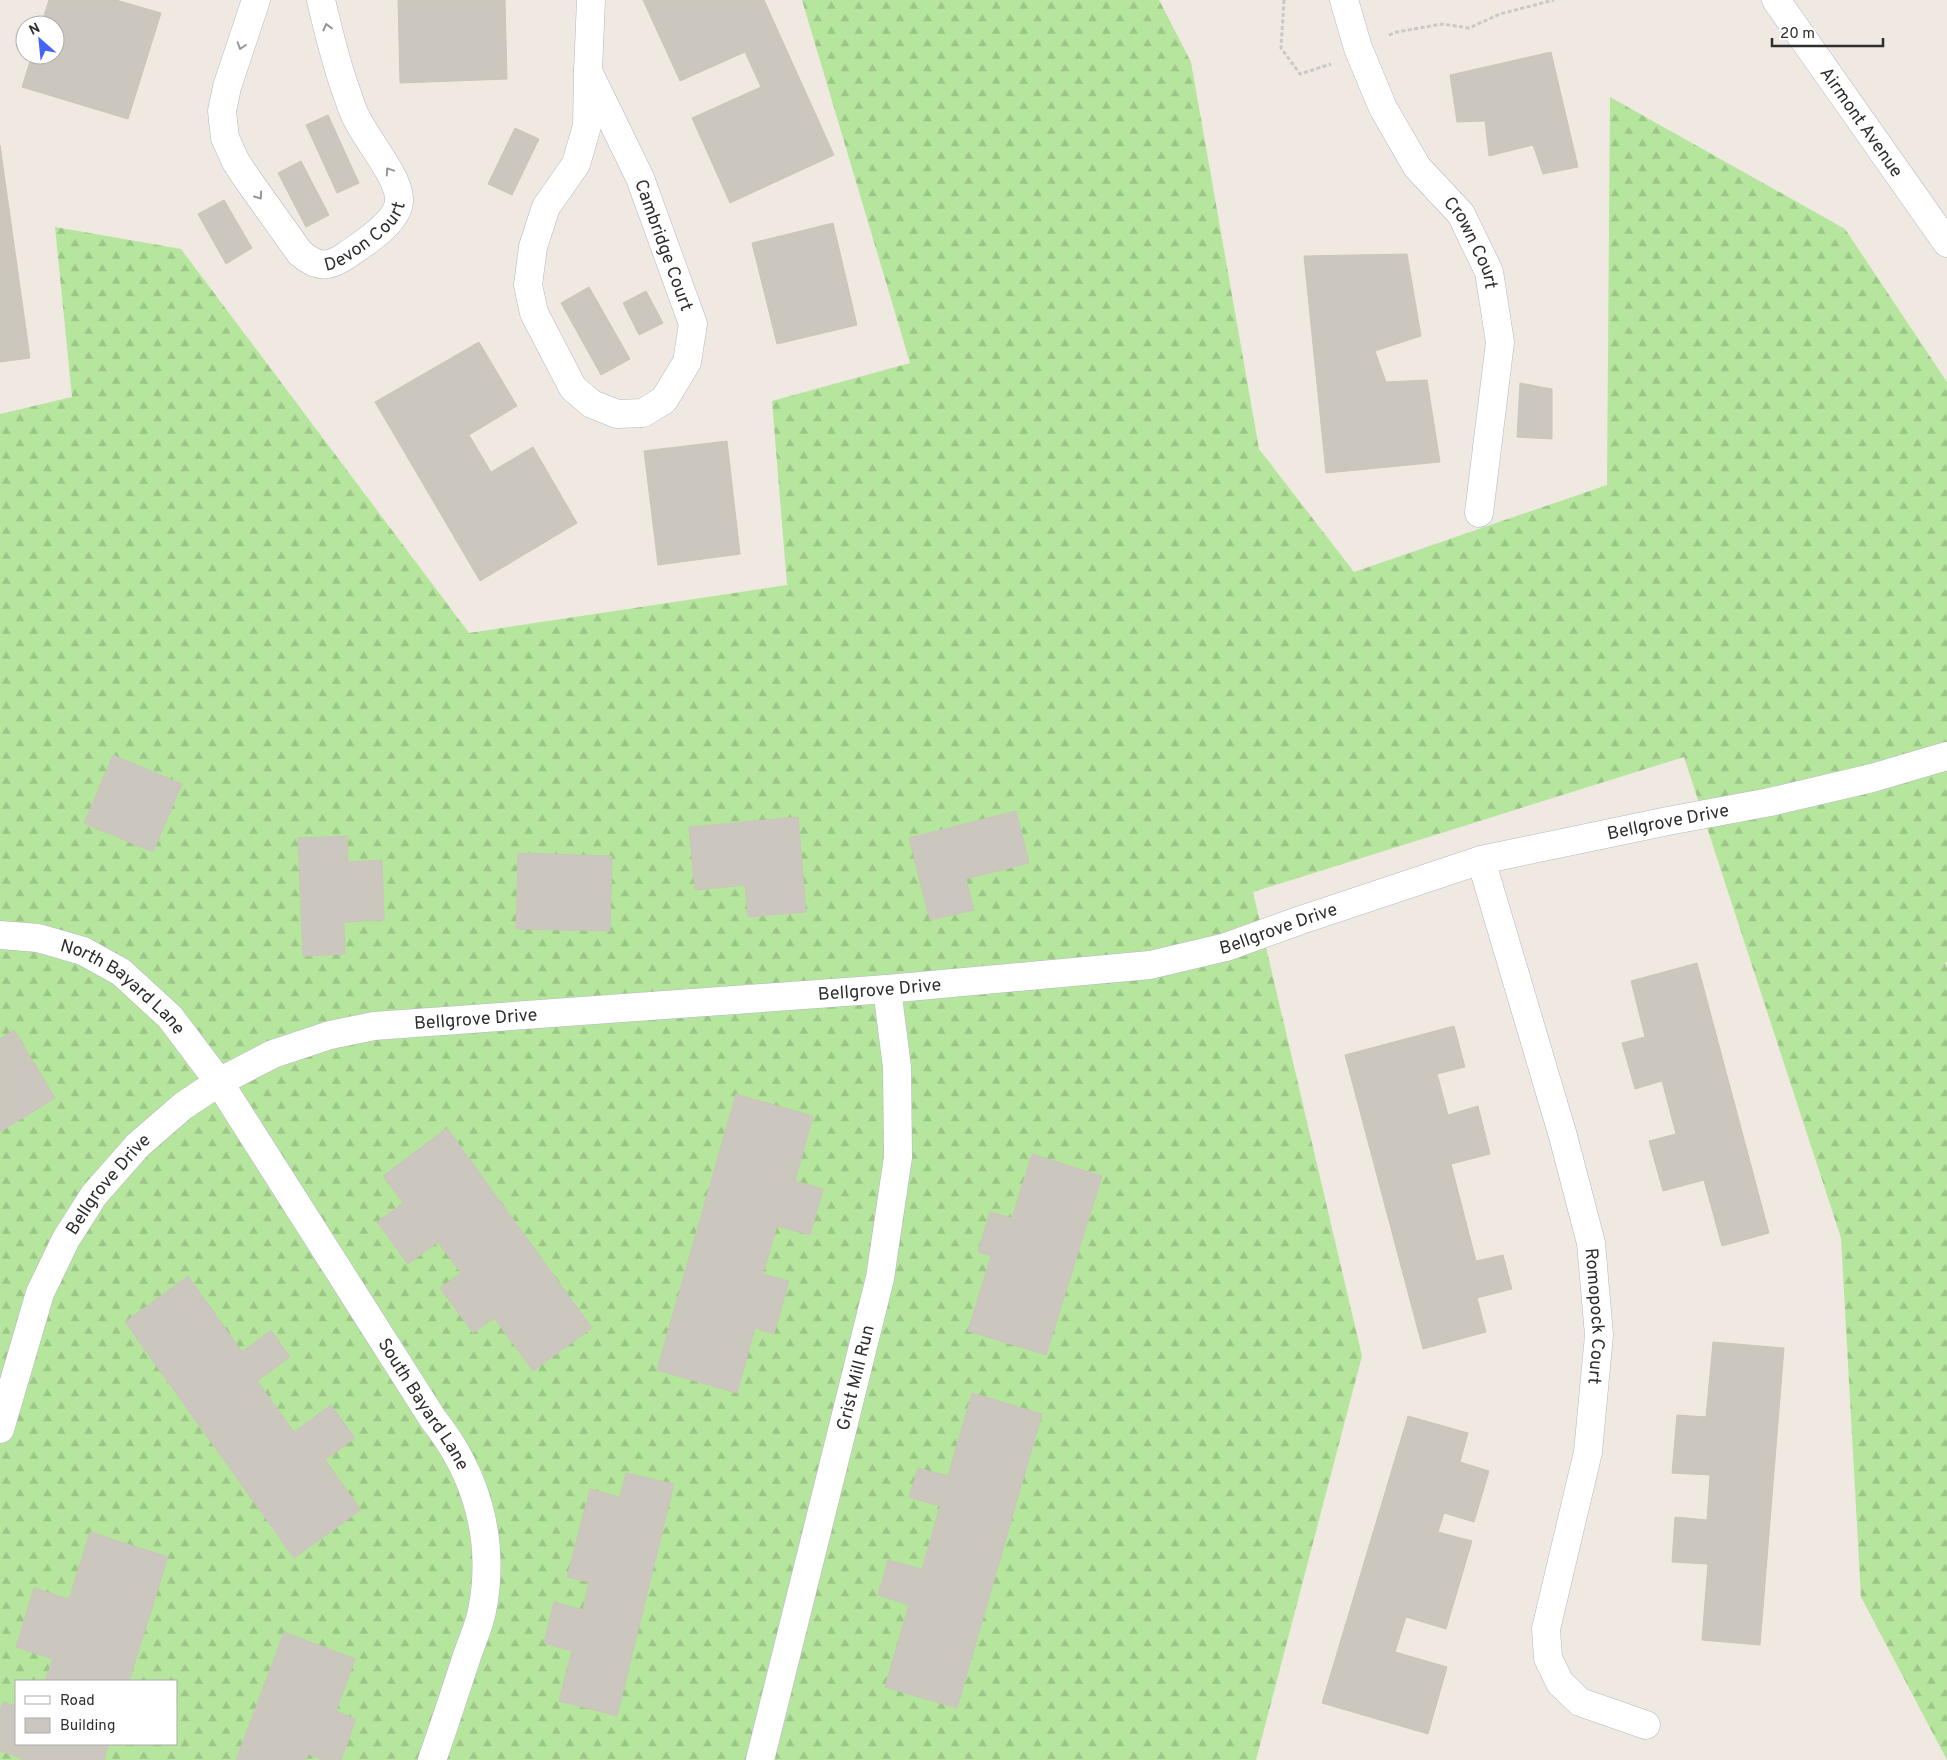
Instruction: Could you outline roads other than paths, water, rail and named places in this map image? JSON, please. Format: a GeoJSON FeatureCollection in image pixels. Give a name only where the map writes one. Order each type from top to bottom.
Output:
{"type":"FeatureCollection","features":[{"type":"Feature","properties":{"kind":"street","name":"Devon Court"},"geometry":{"type":"LineString","coordinates":[[256,0],[222,111],[225,138],[244,174],[300,253],[309,261],[318,264],[334,264],[378,233],[394,215],[400,199],[394,179],[356,117],[334,55],[320,0]]}},
{"type":"Feature","properties":{"kind":"street","name":"Cambridge Court"},"geometry":{"type":"LineString","coordinates":[[588,71],[640,178],[693,324],[687,362],[664,400],[643,413],[617,414],[592,404],[573,388],[534,313],[528,286],[533,248],[546,208],[576,164],[587,126],[588,71],[591,0]]}},
{"type":"Feature","properties":{"kind":"street","name":"Crown Court"},"geometry":{"type":"LineString","coordinates":[[1344,0],[1358,48],[1382,108],[1417,167],[1461,214],[1489,272],[1500,342],[1478,513]]}},
{"type":"Feature","properties":{"kind":"street","name":"Airmont Avenue"},"geometry":{"type":"LineString","coordinates":[[1776,0],[1947,243]]}},
{"type":"Feature","properties":{"kind":"street","name":"Bellgrove Drive"},"geometry":{"type":"LineString","coordinates":[[0,1428],[40,1293],[66,1239],[94,1195],[138,1145],[183,1106],[219,1082],[274,1054],[330,1035],[374,1026],[887,989],[1150,965],[1226,948],[1301,920],[1481,860],[1770,802],[1872,778],[1947,756]]}},
{"type":"Feature","properties":{"kind":"street","name":"Romopock Court"},"geometry":{"type":"LineString","coordinates":[[1481,860],[1563,1136],[1591,1243],[1599,1336],[1588,1452],[1546,1629],[1548,1658],[1560,1683],[1580,1702],[1646,1725]]}},
{"type":"Feature","properties":{"kind":"street","name":"North Bayard Lane"},"geometry":{"type":"LineString","coordinates":[[0,935],[38,938],[83,951],[121,972],[170,1017],[219,1082]]}},
{"type":"Feature","properties":{"kind":"street","name":"Grist Mill Run"},"geometry":{"type":"LineString","coordinates":[[760,1760],[880,1278],[898,1157],[897,1067],[887,989]]}},
{"type":"Feature","properties":{"kind":"street","name":"South Bayard Lane"},"geometry":{"type":"LineString","coordinates":[[219,1082],[433,1419],[444,1433],[467,1473],[483,1521],[487,1567],[482,1612],[432,1760]]}}]}
